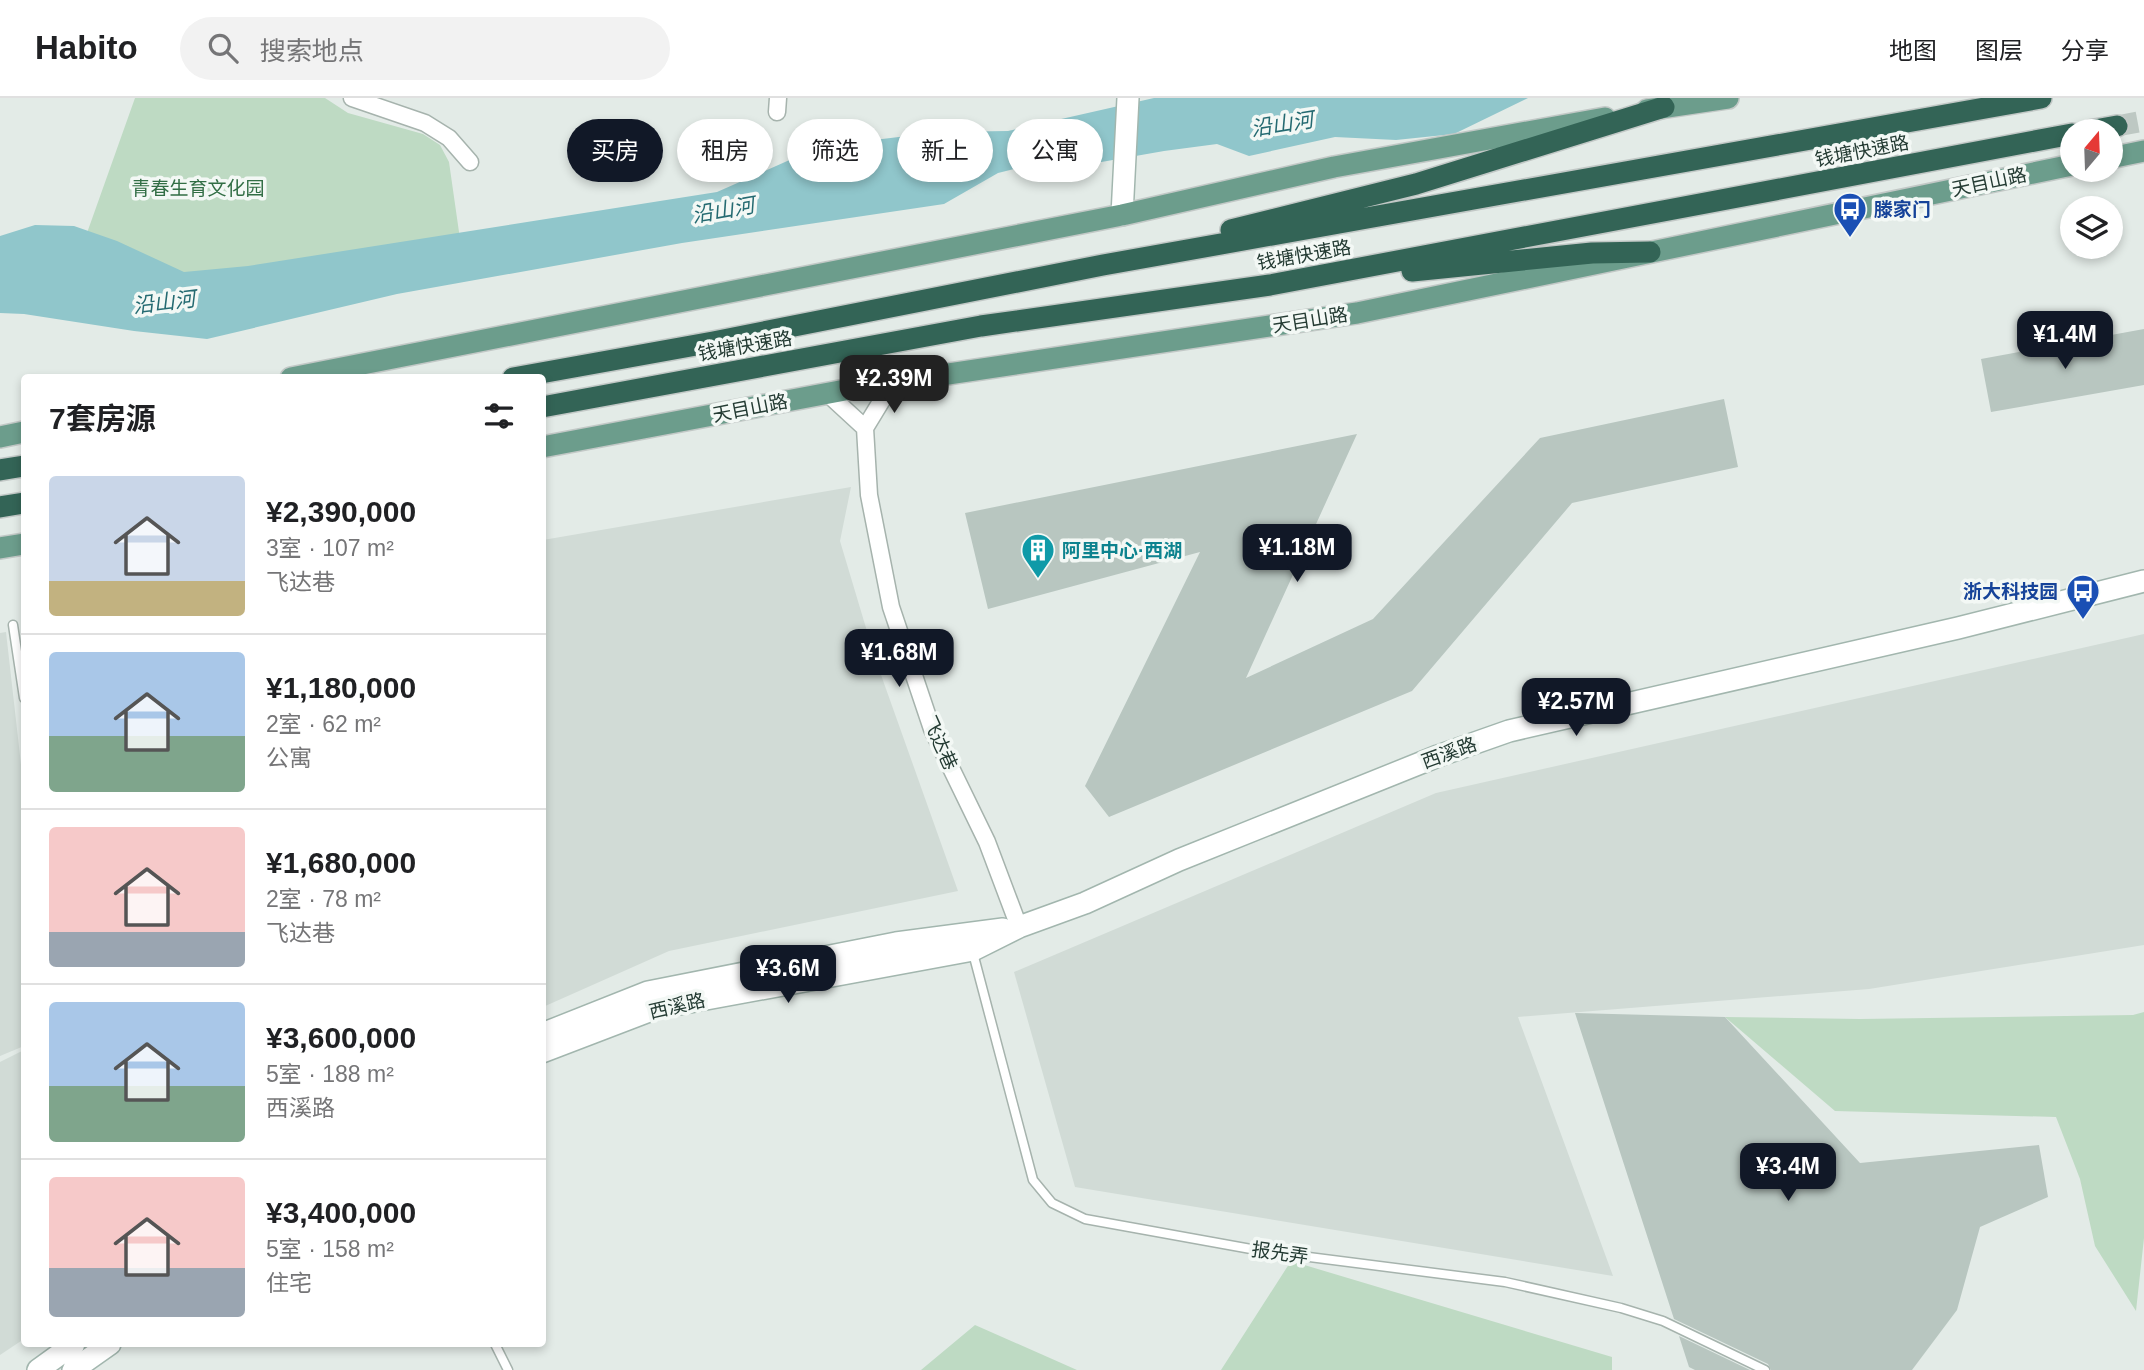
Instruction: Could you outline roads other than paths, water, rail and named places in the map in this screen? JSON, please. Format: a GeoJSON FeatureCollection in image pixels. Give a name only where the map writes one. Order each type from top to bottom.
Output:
{"type":"FeatureCollection","features":[{"type":"Feature","properties":{"kind":"highway","name":"钱塘快速路"},"geometry":{"type":"LineString","coordinates":[[535,374],[1103,265],[2041,98]]}},
{"type":"Feature","properties":{"kind":"highway"},"geometry":{"type":"LineString","coordinates":[[1103,265],[1256,223],[1416,184],[1664,107]]}},
{"type":"Feature","properties":{"kind":"highway","name":"钱塘快速路"},"geometry":{"type":"LineString","coordinates":[[546,406],[981,326],[1270,285],[2060,136]]}},
{"type":"Feature","properties":{"kind":"highway"},"geometry":{"type":"LineString","coordinates":[[1270,285],[1592,253],[1650,253]]}},
{"type":"Feature","properties":{"kind":"highway"},"geometry":{"type":"LineString","coordinates":[[0,470],[21,466]]}},
{"type":"Feature","properties":{"kind":"highway"},"geometry":{"type":"LineString","coordinates":[[0,507],[21,504]]}},
{"type":"Feature","properties":{"kind":"main road"},"geometry":{"type":"LineString","coordinates":[[1122,215],[1128,98]]}},
{"type":"Feature","properties":{"kind":"main road"},"geometry":{"type":"LineString","coordinates":[[311,374],[1122,215],[1334,167],[1664,107],[1728,98]]}},
{"type":"Feature","properties":{"kind":"main road"},"geometry":{"type":"LineString","coordinates":[[2123,155],[2144,151]]}},
{"type":"Feature","properties":{"kind":"main road","name":"天目山路"},"geometry":{"type":"LineString","coordinates":[[546,446],[893,382],[1357,313],[2060,168]]}},
{"type":"Feature","properties":{"kind":"main road"},"geometry":{"type":"LineString","coordinates":[[0,437],[21,433]]}},
{"type":"Feature","properties":{"kind":"main road"},"geometry":{"type":"LineString","coordinates":[[0,548],[21,544]]}},
{"type":"Feature","properties":{"kind":"main road","name":"西溪路"},"geometry":{"type":"LineString","coordinates":[[546,1050],[657,1008],[973,950],[1019,927],[1085,903],[1179,860],[1438,756],[1509,731],[1958,628],[2144,581]]}},
{"type":"Feature","properties":{"kind":"main road","name":"西溪路"},"geometry":{"type":"LineString","coordinates":[[546,1032],[648,992],[896,943],[1019,927]]}},
{"type":"Feature","properties":{"kind":"main road"},"geometry":{"type":"LineString","coordinates":[[38,1370],[71,1347]]}},
{"type":"Feature","properties":{"kind":"main road"},"geometry":{"type":"LineString","coordinates":[[73,1370],[106,1347]]}},
{"type":"Feature","properties":{"kind":"street"},"geometry":{"type":"LineString","coordinates":[[352,98],[425,123],[449,138],[470,162]]}},
{"type":"Feature","properties":{"kind":"street"},"geometry":{"type":"LineString","coordinates":[[827,393],[864,428],[893,382]]}},
{"type":"Feature","properties":{"kind":"street","name":"飞达巷"},"geometry":{"type":"LineString","coordinates":[[864,428],[869,495],[891,607],[932,729],[987,842],[1019,927]]}},
{"type":"Feature","properties":{"kind":"lane"},"geometry":{"type":"LineString","coordinates":[[13,625],[21,678]]}},
{"type":"Feature","properties":{"kind":"lane","name":"报先弄"},"geometry":{"type":"LineString","coordinates":[[973,950],[1032,1180],[1052,1203],[1085,1220],[1262,1251],[1505,1282],[1621,1308],[1663,1321],[1765,1370]]}},
{"type":"Feature","properties":{"kind":"lane"},"geometry":{"type":"LineString","coordinates":[[496,1347],[508,1370]]}},
{"type":"Feature","properties":{"kind":"water","name":"沿山河"},"geometry":{"type":"Polygon","coordinates":[[[1154,98],[1528,98],[1454,134],[1396,140],[1335,137],[1249,156],[1217,144],[1103,162],[1103,119],[1061,119],[1154,98]]]}},
{"type":"Feature","properties":{"kind":"water"},"geometry":{"type":"Polygon","coordinates":[[[993,131],[1007,131],[1007,171],[993,176],[993,131]]]}},
{"type":"Feature","properties":{"kind":"water","name":"沿山河"},"geometry":{"type":"Polygon","coordinates":[[[897,137],[897,182],[982,182],[944,204],[682,243],[397,294],[207,339],[0,313],[0,236],[35,225],[74,226],[117,241],[184,272],[248,266],[717,192],[740,182],[773,182],[773,167],[787,161],[787,182],[883,182],[883,139],[897,137]]]}},
{"type":"Feature","properties":{"kind":"tunnel"},"geometry":{"type":"LineString","coordinates":[[2123,125],[2144,121]]}},
{"type":"Feature","properties":{"kind":"place","name":"滕家门"},"geometry":{"type":"Point","coordinates":[1850,239]}},
{"type":"Feature","properties":{"kind":"place","name":"阿里中心·西湖"},"geometry":{"type":"Point","coordinates":[1038,580]}},
{"type":"Feature","properties":{"kind":"place","name":"浙大科技园"},"geometry":{"type":"Point","coordinates":[2083,621]}},
{"type":"Feature","properties":{"kind":"park label","name":"青春生育文化园"},"geometry":{"type":"Point","coordinates":[198,188]}}]}
